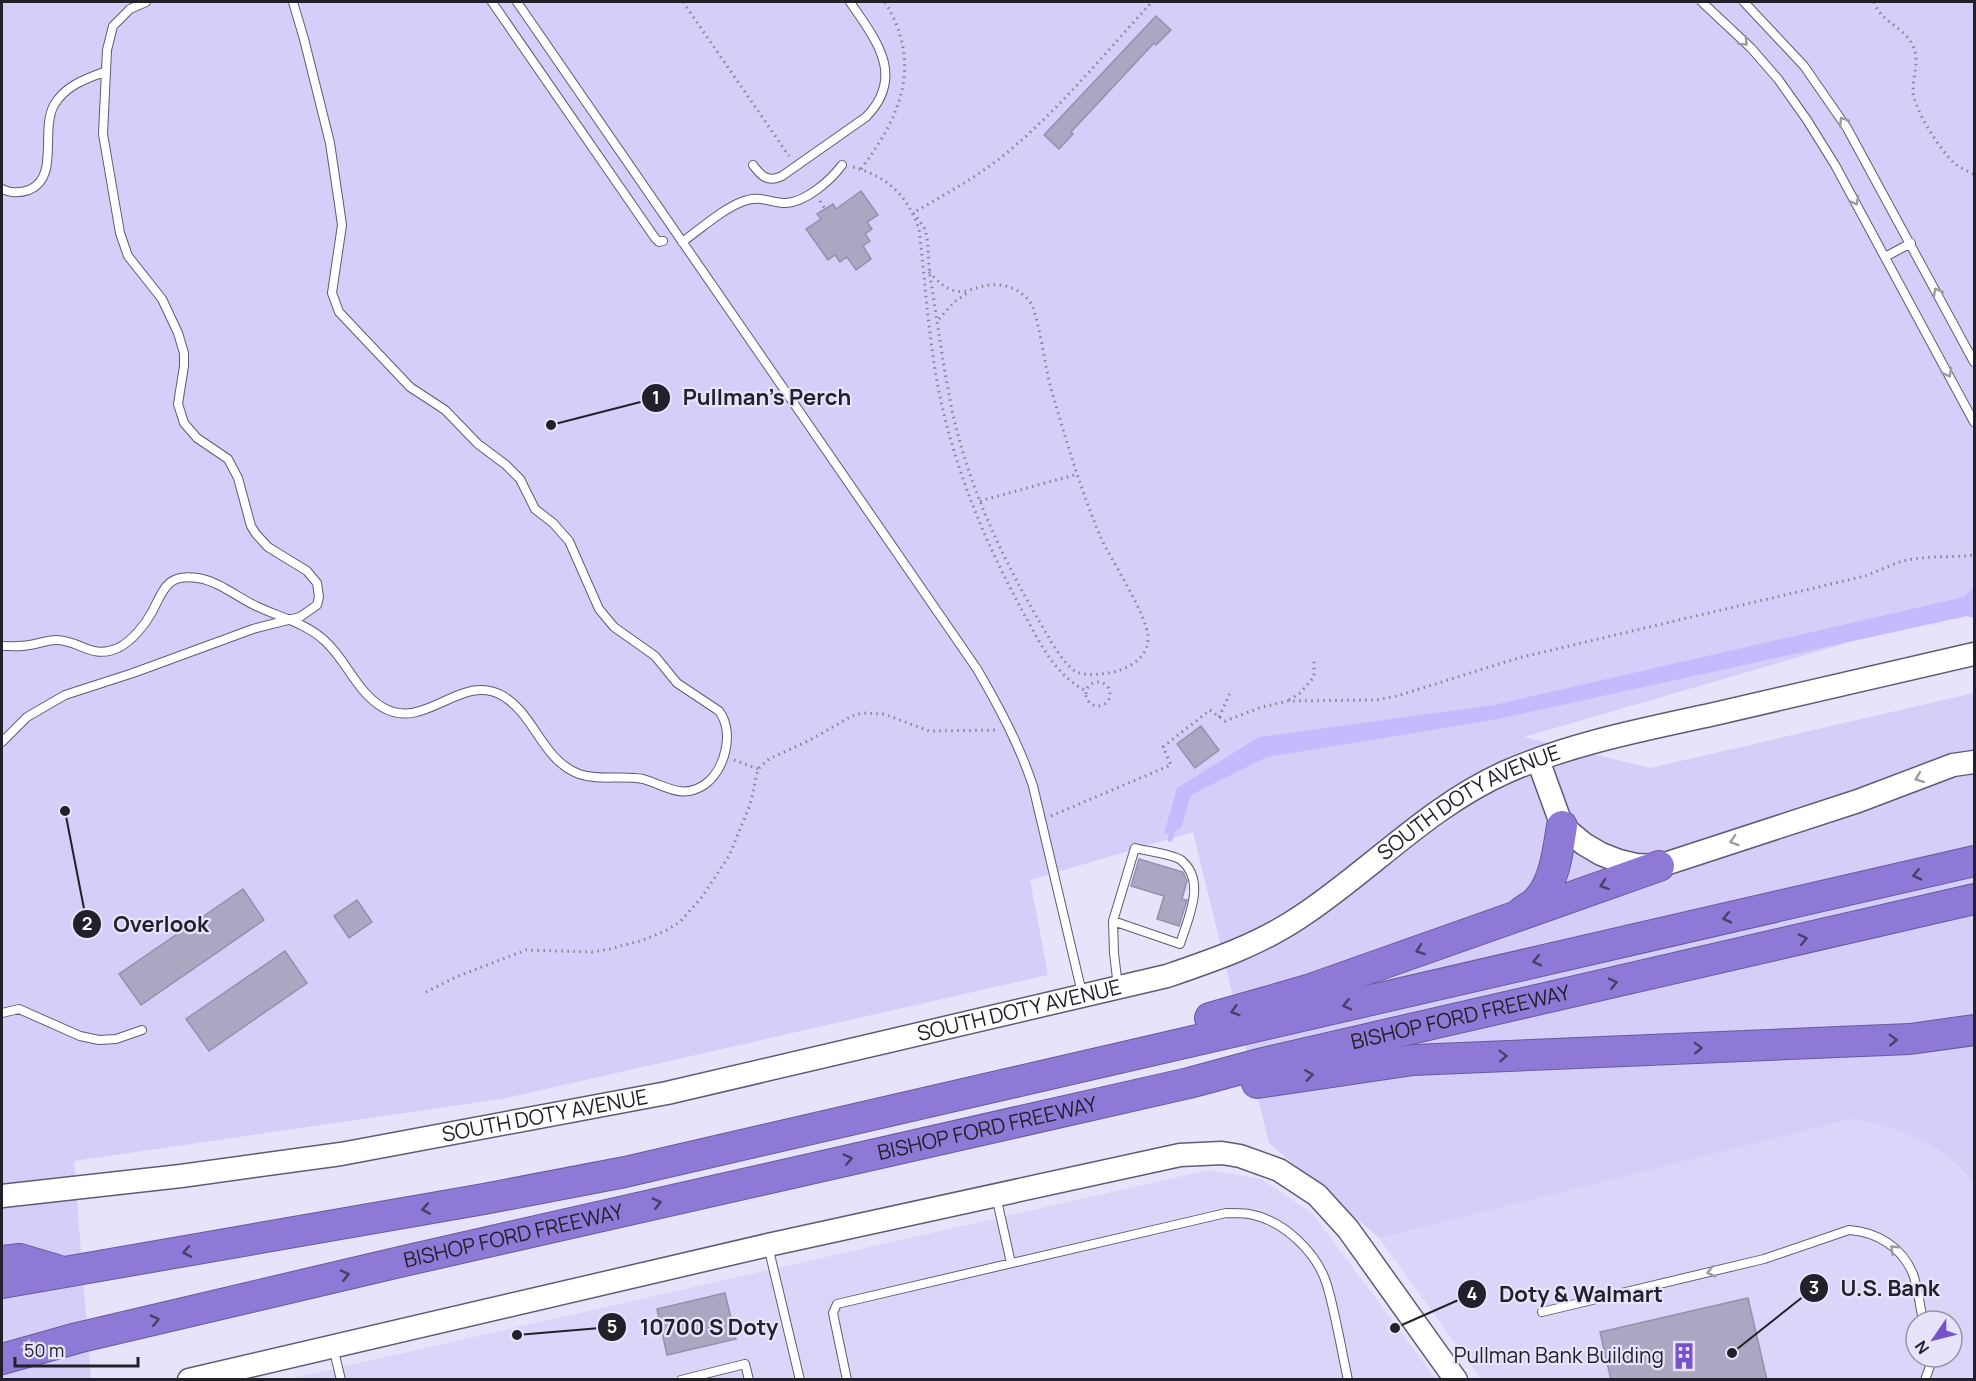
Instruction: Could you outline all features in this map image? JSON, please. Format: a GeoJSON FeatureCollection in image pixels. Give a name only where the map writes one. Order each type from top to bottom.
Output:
{"type":"FeatureCollection","features":[{"type":"Feature","properties":{"kind":"highway"},"geometry":{"type":"LineString","coordinates":[[1518,915],[1537,900],[1548,885],[1557,855],[1562,826]]}},
{"type":"Feature","properties":{"kind":"highway","name":"BISHOP FORD FREEWAY"},"geometry":{"type":"LineString","coordinates":[[2,1283],[484,1199],[625,1172],[1974,861]]}},
{"type":"Feature","properties":{"kind":"highway"},"geometry":{"type":"LineString","coordinates":[[1061,1072],[1188,1024],[1308,990],[1659,866]]}},
{"type":"Feature","properties":{"kind":"highway","name":"BISHOP FORD FREEWAY"},"geometry":{"type":"LineString","coordinates":[[2,1359],[77,1338],[757,1180],[1189,1083],[1263,1063],[1974,899]]}},
{"type":"Feature","properties":{"kind":"highway"},"geometry":{"type":"LineString","coordinates":[[1189,1083],[1248,1084],[1413,1060],[1910,1040],[1974,1030]]}},
{"type":"Feature","properties":{"kind":"highway"},"geometry":{"type":"LineString","coordinates":[[2,1261],[20,1259],[66,1273]]}},
{"type":"Feature","properties":{"kind":"highway"},"geometry":{"type":"LineString","coordinates":[[2,1349],[77,1338]]}},
{"type":"Feature","properties":{"kind":"street","name":"SOUTH DOTY AVENUE"},"geometry":{"type":"LineString","coordinates":[[2,1196],[181,1176],[352,1152],[667,1093],[1167,976],[1232,954],[1301,917],[1333,894],[1421,822],[1462,795],[1506,772],[1583,745],[1641,730],[1974,654]]}},
{"type":"Feature","properties":{"kind":"street"},"geometry":{"type":"LineString","coordinates":[[1538,760],[1562,826],[1601,854],[1636,865],[1659,866],[1858,801],[1953,765],[1974,762]]}},
{"type":"Feature","properties":{"kind":"street"},"geometry":{"type":"LineString","coordinates":[[189,1380],[768,1245],[1180,1155],[1222,1153],[1264,1163],[1298,1181],[1317,1195],[1332,1210],[1456,1380]]}},
{"type":"Feature","properties":{"kind":"lane"},"geometry":{"type":"LineString","coordinates":[[2,742],[27,717],[65,695],[253,629],[300,617],[317,605],[319,597],[317,583],[308,571],[268,547],[251,526],[234,467],[228,459],[189,431],[180,414],[178,404],[184,353],[178,333],[162,299],[133,264],[120,233],[103,134],[106,50],[113,26],[130,9],[146,2]]}},
{"type":"Feature","properties":{"kind":"lane"},"geometry":{"type":"LineString","coordinates":[[2,646],[30,645],[56,640],[67,641],[90,651],[100,652],[120,647],[143,627],[168,583],[187,576],[201,578],[257,607],[312,630],[336,652],[365,694],[383,708],[394,712],[418,712],[465,691],[478,688],[490,690],[510,701],[552,756],[582,775],[635,778],[679,792],[689,792],[706,784],[720,766],[724,757],[726,738],[724,717],[712,704],[677,683],[655,656],[614,627],[599,609],[569,541],[553,522],[535,509],[520,479],[478,444],[450,415],[410,387],[339,312],[332,293],[342,225],[330,143],[304,39],[292,2]]}},
{"type":"Feature","properties":{"kind":"lane"},"geometry":{"type":"LineString","coordinates":[[492,2],[655,238],[659,242],[663,241]]}},
{"type":"Feature","properties":{"kind":"lane"},"geometry":{"type":"LineString","coordinates":[[517,2],[977,669],[1011,730],[1025,761],[1083,997]]}},
{"type":"Feature","properties":{"kind":"lane"},"geometry":{"type":"LineString","coordinates":[[1702,2],[1751,48],[1779,79],[1835,165],[1974,422]]}},
{"type":"Feature","properties":{"kind":"lane"},"geometry":{"type":"LineString","coordinates":[[1744,2],[1776,34],[1827,97],[1847,128],[1974,362]]}},
{"type":"Feature","properties":{"kind":"lane"},"geometry":{"type":"LineString","coordinates":[[753,165],[760,174],[768,179],[776,179],[866,117],[875,107],[884,88],[885,65],[877,41],[853,3]]}},
{"type":"Feature","properties":{"kind":"lane"},"geometry":{"type":"LineString","coordinates":[[2,189],[25,191],[39,183],[46,167],[47,126],[54,105],[60,96],[73,86],[104,72]]}},
{"type":"Feature","properties":{"kind":"lane"},"geometry":{"type":"LineString","coordinates":[[682,242],[734,205],[746,200],[758,198],[784,203],[794,201],[835,175],[842,165]]}},
{"type":"Feature","properties":{"kind":"lane"},"geometry":{"type":"LineString","coordinates":[[1885,258],[1911,243]]}},
{"type":"Feature","properties":{"kind":"lane"},"geometry":{"type":"LineString","coordinates":[[1113,921],[1180,944],[1193,899],[1195,882],[1180,859],[1135,848],[1113,921],[1118,988]]}},
{"type":"Feature","properties":{"kind":"lane"},"geometry":{"type":"LineString","coordinates":[[2,1013],[19,1009],[80,1036],[99,1040],[116,1039],[142,1030]]}},
{"type":"Feature","properties":{"kind":"lane"},"geometry":{"type":"LineString","coordinates":[[996,1196],[1011,1263]]}},
{"type":"Feature","properties":{"kind":"lane"},"geometry":{"type":"LineString","coordinates":[[847,1380],[833,1313],[837,1304],[1226,1213],[1247,1214],[1274,1222],[1302,1245],[1326,1284],[1348,1380]]}},
{"type":"Feature","properties":{"kind":"lane"},"geometry":{"type":"LineString","coordinates":[[1542,1312],[1764,1259],[1849,1230],[1863,1231],[1877,1236],[1899,1252],[1913,1275],[1920,1309]]}},
{"type":"Feature","properties":{"kind":"lane"},"geometry":{"type":"LineString","coordinates":[[768,1245],[800,1380]]}},
{"type":"Feature","properties":{"kind":"lane"},"geometry":{"type":"LineString","coordinates":[[333,1347],[341,1380]]}},
{"type":"Feature","properties":{"kind":"lane"},"geometry":{"type":"LineString","coordinates":[[681,1380],[745,1364],[749,1380]]}},
{"type":"Feature","properties":{"kind":"path"},"geometry":{"type":"LineString","coordinates":[[682,2],[796,166]]}},
{"type":"Feature","properties":{"kind":"path"},"geometry":{"type":"LineString","coordinates":[[913,213],[977,175],[1018,142],[1064,98],[1152,2]]}},
{"type":"Feature","properties":{"kind":"path"},"geometry":{"type":"LineString","coordinates":[[1874,2],[1880,15],[1904,34],[1917,57],[1913,91],[1915,103],[1949,158],[1974,174]]}},
{"type":"Feature","properties":{"kind":"path"},"geometry":{"type":"LineString","coordinates":[[842,165],[879,177],[901,195],[922,223],[926,233],[930,272],[952,410],[980,501],[1025,596],[1066,662],[1078,673],[1108,674],[1128,667],[1138,659],[1147,644],[1148,632],[1143,617],[1101,537],[1078,474],[1052,392],[1032,305],[1023,294],[1006,285],[989,285],[971,291],[954,302],[938,320]]}},
{"type":"Feature","properties":{"kind":"path"},"geometry":{"type":"LineString","coordinates":[[813,191],[825,209]]}},
{"type":"Feature","properties":{"kind":"path"},"geometry":{"type":"LineString","coordinates":[[913,213],[919,229],[942,404],[965,487],[1006,582],[1049,657],[1062,674],[1086,690],[1090,704],[1100,706],[1108,700],[1109,690],[1102,683],[1091,684],[1086,690]]}},
{"type":"Feature","properties":{"kind":"path"},"geometry":{"type":"LineString","coordinates":[[930,272],[947,288],[971,291]]}},
{"type":"Feature","properties":{"kind":"path"},"geometry":{"type":"LineString","coordinates":[[980,501],[1078,474]]}},
{"type":"Feature","properties":{"kind":"path"},"geometry":{"type":"LineString","coordinates":[[1041,820],[1171,765],[1163,747],[1210,711],[1225,721],[1262,707],[1288,701],[1376,700],[1397,696],[1518,658],[1864,576],[1898,562],[1974,555]]}},
{"type":"Feature","properties":{"kind":"path"},"geometry":{"type":"LineString","coordinates":[[1288,701],[1300,693],[1314,677],[1314,659]]}},
{"type":"Feature","properties":{"kind":"path"},"geometry":{"type":"LineString","coordinates":[[1219,717],[1230,693]]}},
{"type":"Feature","properties":{"kind":"path"},"geometry":{"type":"LineString","coordinates":[[426,992],[456,977],[526,950],[592,952],[610,949],[643,940],[680,922],[702,897],[729,856],[750,805],[758,769],[769,759],[817,736],[839,722],[862,713],[884,714],[929,731],[1011,730]]}},
{"type":"Feature","properties":{"kind":"path"},"geometry":{"type":"LineString","coordinates":[[724,757],[758,769]]}},
{"type":"Feature","properties":{"kind":"shaded area"},"geometry":{"type":"Polygon","coordinates":[[[2,2],[1974,2],[1974,606],[1524,737],[1650,768],[1974,693],[1974,1183],[1947,1157],[1919,1139],[1888,1127],[1851,1119],[1379,1238],[1269,1143],[1193,832],[1030,880],[1048,975],[501,1099],[74,1161],[91,1379],[2,1380],[2,2]]]}},
{"type":"Feature","properties":{"kind":"shaded area"},"geometry":{"type":"Polygon","coordinates":[[[1974,587],[1974,618],[1967,616],[1493,720],[1267,757],[1191,795],[1181,828],[1164,834],[1177,788],[1259,737],[1494,705],[1964,597],[1974,587]]]}},
{"type":"Feature","properties":{"kind":"shaded area"},"geometry":{"type":"Polygon","coordinates":[[[1851,1119],[1881,1123],[1904,1130],[1945,1155],[1974,1183],[1974,1379],[1481,1379],[1379,1238],[1851,1119]]]}},
{"type":"Feature","properties":{"kind":"shaded area"},"geometry":{"type":"Polygon","coordinates":[[[1209,1170],[1261,1179],[1312,1213],[1436,1379],[284,1380],[1209,1170]]]}},
{"type":"Feature","properties":{"kind":"building"},"geometry":{"type":"Polygon","coordinates":[[[1156,16],[1171,30],[1156,45],[1154,43],[1071,132],[1073,134],[1059,149],[1044,135],[1156,16]]]}},
{"type":"Feature","properties":{"kind":"building"},"geometry":{"type":"Polygon","coordinates":[[[861,191],[878,215],[867,222],[872,229],[865,234],[870,241],[863,246],[871,259],[856,270],[847,257],[840,262],[835,255],[828,260],[806,229],[821,219],[817,214],[833,204],[836,209],[861,191]]]}},
{"type":"Feature","properties":{"kind":"building"},"geometry":{"type":"Polygon","coordinates":[[[1201,726],[1219,750],[1195,768],[1177,744],[1201,726]]]}},
{"type":"Feature","properties":{"kind":"building"},"geometry":{"type":"Polygon","coordinates":[[[1139,859],[1183,872],[1187,881],[1182,899],[1187,900],[1179,926],[1157,919],[1164,896],[1131,886],[1139,859]]]}},
{"type":"Feature","properties":{"kind":"building"},"geometry":{"type":"Polygon","coordinates":[[[243,889],[264,920],[141,1005],[119,974],[243,889]]]}},
{"type":"Feature","properties":{"kind":"building"},"geometry":{"type":"Polygon","coordinates":[[[357,900],[372,922],[349,938],[334,916],[357,900]]]}},
{"type":"Feature","properties":{"kind":"building"},"geometry":{"type":"Polygon","coordinates":[[[285,951],[307,983],[209,1051],[186,1019],[285,951]]]}},
{"type":"Feature","properties":{"kind":"building"},"geometry":{"type":"Polygon","coordinates":[[[725,1293],[736,1339],[667,1355],[657,1309],[725,1293]]]}},
{"type":"Feature","properties":{"kind":"building","name":"Pullman Bank Building"},"geometry":{"type":"Polygon","coordinates":[[[1748,1298],[1767,1380],[1611,1380],[1600,1332],[1748,1298]]]}},
{"type":"Feature","properties":{"kind":"waterway"},"geometry":{"type":"LineString","coordinates":[[1170,839],[1174,825]]}},
{"type":"Feature","properties":{"kind":"place","name":"Pullman's Perch"},"geometry":{"type":"Point","coordinates":[551,425]}},
{"type":"Feature","properties":{"kind":"place","name":"Overlook"},"geometry":{"type":"Point","coordinates":[65,811]}},
{"type":"Feature","properties":{"kind":"place","name":"Doty & Walmart"},"geometry":{"type":"Point","coordinates":[1395,1328]}},
{"type":"Feature","properties":{"kind":"place","name":"10700 S Doty"},"geometry":{"type":"Point","coordinates":[517,1335]}},
{"type":"Feature","properties":{"kind":"place","name":"U.S. Bank"},"geometry":{"type":"Point","coordinates":[1732,1353]}},
{"type":"Feature","properties":{"kind":"place","name":"Pullman Bank Building"},"geometry":{"type":"Point","coordinates":[1684,1356]}}]}
